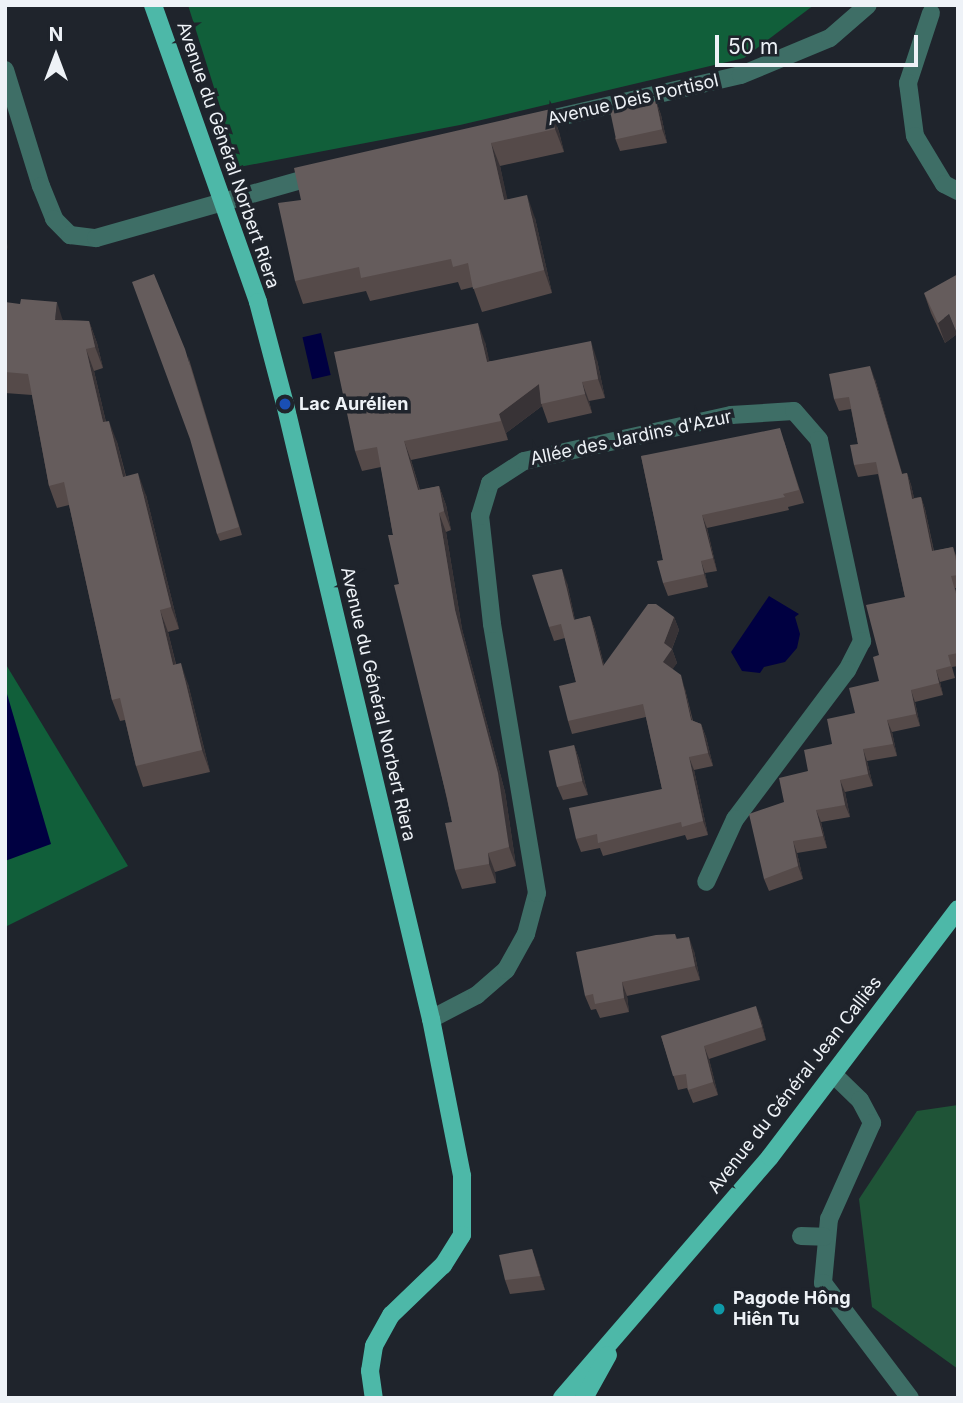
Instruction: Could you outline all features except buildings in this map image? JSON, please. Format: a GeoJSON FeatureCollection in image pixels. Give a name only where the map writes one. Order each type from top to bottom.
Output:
{"type":"FeatureCollection","features":[{"type":"Feature","properties":{"kind":"main road","name":"Avenue du Général Norbert Riera"},"geometry":{"type":"LineString","coordinates":[[153,5],[220,201],[258,302],[285,404],[431,1019],[462,1177],[462,1235],[443,1265],[391,1315],[374,1346],[370,1371],[374,1398]]}},
{"type":"Feature","properties":{"kind":"main road","name":"Avenue du Général Jean Calliès"},"geometry":{"type":"LineString","coordinates":[[562,1398],[770,1157],[958,909]]}},
{"type":"Feature","properties":{"kind":"main road","name":"Avenue du Général Jean Calliès"},"geometry":{"type":"LineString","coordinates":[[583,1398],[632,1314]]}},
{"type":"Feature","properties":{"kind":"street","name":"Avenue Deis Portisol"},"geometry":{"type":"LineString","coordinates":[[508,129],[741,75],[830,38],[868,5]]}},
{"type":"Feature","properties":{"kind":"street"},"geometry":{"type":"LineString","coordinates":[[931,13],[908,83],[915,136],[944,184],[958,191]]}},
{"type":"Feature","properties":{"kind":"street"},"geometry":{"type":"LineString","coordinates":[[5,70],[12,114],[54,219],[70,235],[96,238],[220,201],[340,170]]}},
{"type":"Feature","properties":{"kind":"street","name":"Allée des Jardins d'Azur"},"geometry":{"type":"LineString","coordinates":[[431,1019],[477,995],[506,970],[526,934],[537,893],[491,611],[480,516],[490,483],[524,461],[731,415],[794,411],[819,440],[862,641],[847,670],[735,819],[706,882]]}},
{"type":"Feature","properties":{"kind":"street"},"geometry":{"type":"LineString","coordinates":[[833,1074],[860,1100],[872,1123],[824,1237],[823,1283],[910,1398]]}},
{"type":"Feature","properties":{"kind":"street"},"geometry":{"type":"LineString","coordinates":[[801,1237],[824,1237]]}},
{"type":"Feature","properties":{"kind":"green space"},"geometry":{"type":"Polygon","coordinates":[[[188,5],[814,5],[744,58],[460,125],[239,167],[188,5]]]}},
{"type":"Feature","properties":{"kind":"green space"},"geometry":{"type":"Polygon","coordinates":[[[5,663],[128,866],[5,927],[5,663]]]}},
{"type":"Feature","properties":{"kind":"green space"},"geometry":{"type":"Polygon","coordinates":[[[958,1105],[958,1369],[872,1307],[859,1199],[917,1111],[958,1105]]]}},
{"type":"Feature","properties":{"kind":"shaded area"},"geometry":{"type":"Polygon","coordinates":[[[321,333],[331,375],[312,379],[302,337],[321,333]]]}},
{"type":"Feature","properties":{"kind":"shaded area"},"geometry":{"type":"Polygon","coordinates":[[[769,596],[799,614],[795,617],[800,634],[797,648],[785,662],[764,667],[760,673],[742,671],[731,652],[769,596]]]}},
{"type":"Feature","properties":{"kind":"shaded area"},"geometry":{"type":"Polygon","coordinates":[[[5,687],[51,844],[5,861],[5,687]]]}},
{"type":"Feature","properties":{"kind":"place","name":"Lac Aurélien"},"geometry":{"type":"Point","coordinates":[285,404]}},
{"type":"Feature","properties":{"kind":"place","name":"Pagode Hông Hiên Tu"},"geometry":{"type":"Point","coordinates":[719,1309]}}]}
